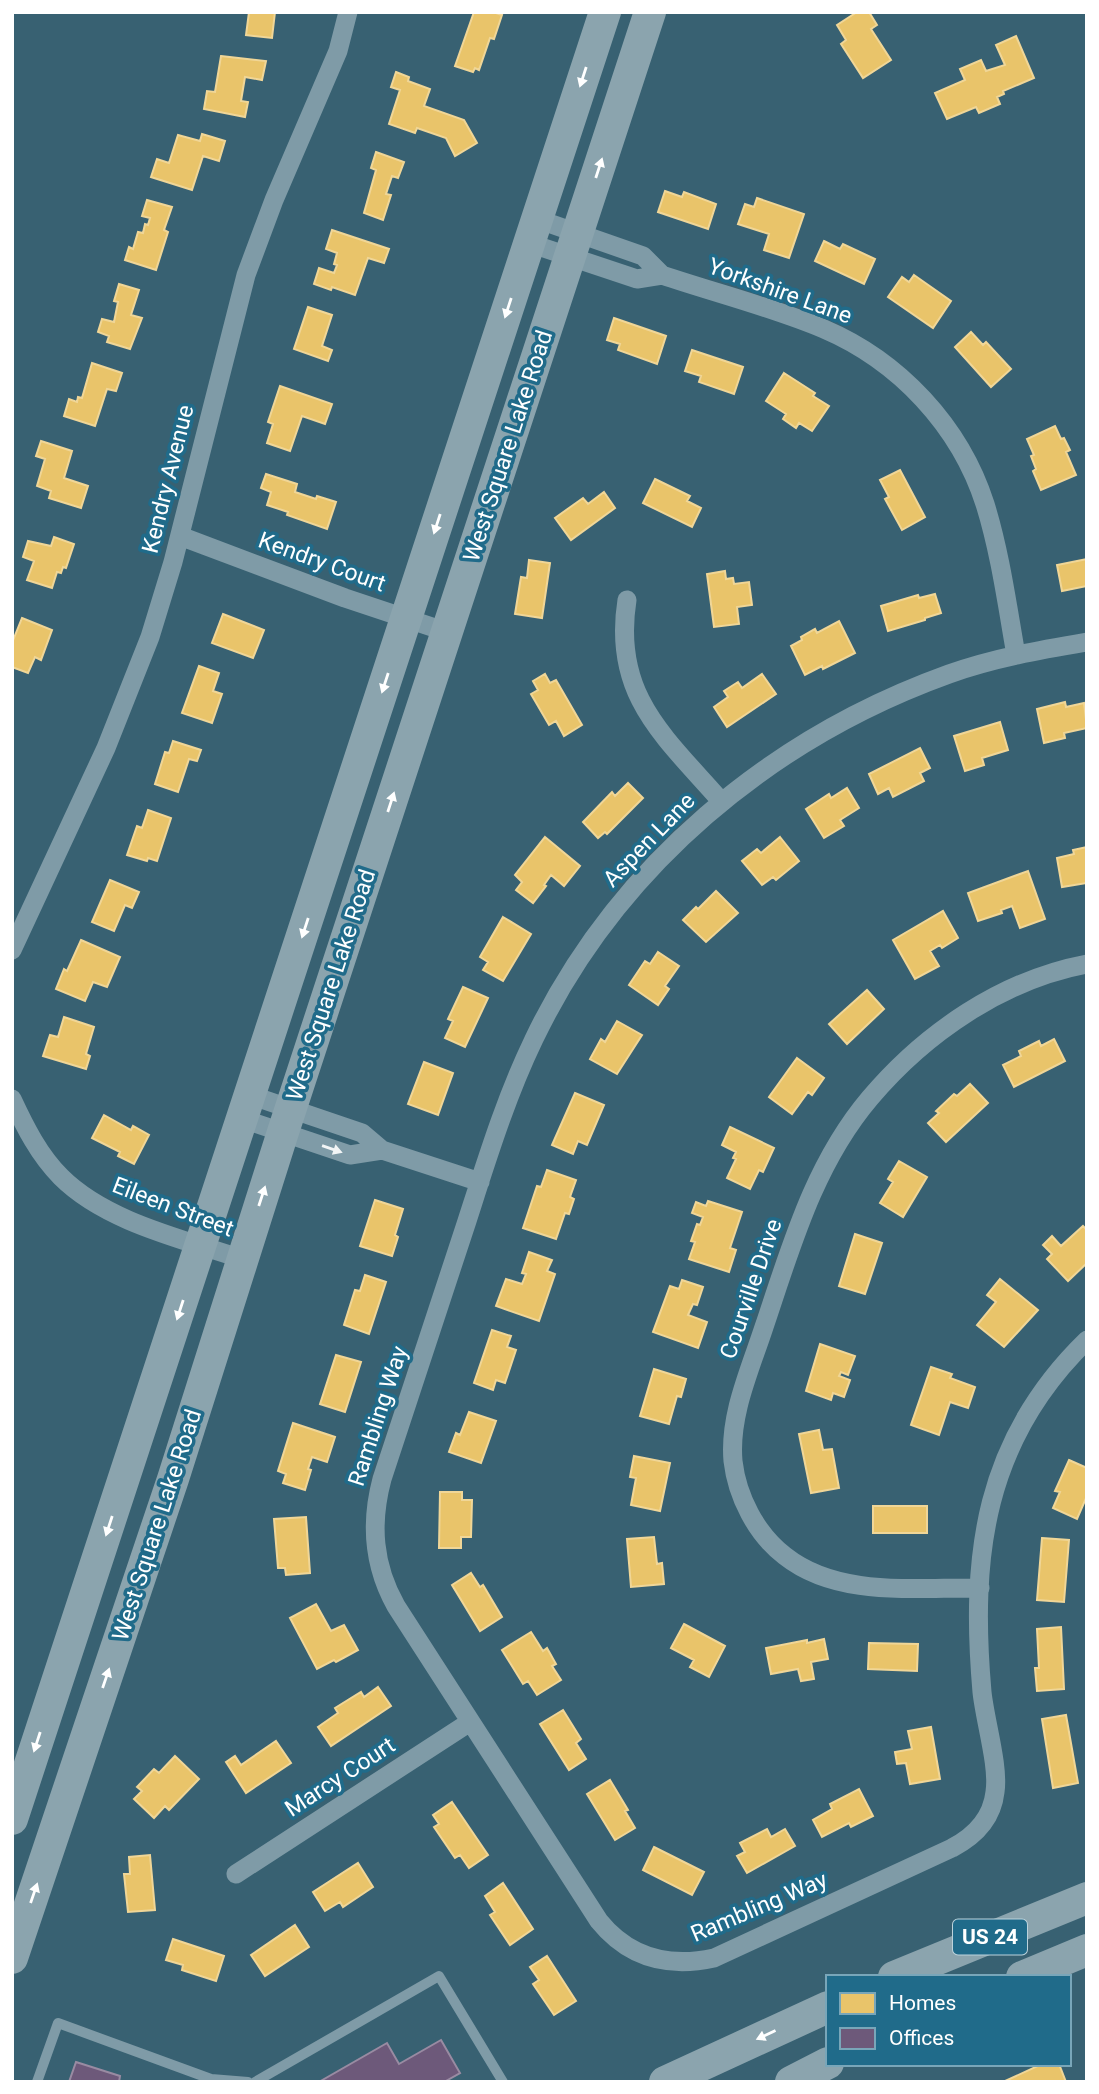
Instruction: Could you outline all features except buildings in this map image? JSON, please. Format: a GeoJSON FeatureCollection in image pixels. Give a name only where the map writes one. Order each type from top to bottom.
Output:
{"type":"FeatureCollection","features":[{"type":"Feature","properties":{"kind":"highway","name":"West Square Lake Road"},"geometry":{"type":"LineString","coordinates":[[12,1819],[605,12]]}},
{"type":"Feature","properties":{"kind":"highway","name":"West Square Lake Road"},"geometry":{"type":"LineString","coordinates":[[12,1958],[173,1479],[242,1259],[650,12]]}},
{"type":"Feature","properties":{"kind":"highway","name":"US 24"},"geometry":{"type":"LineString","coordinates":[[899,1975],[1087,1898]]}},
{"type":"Feature","properties":{"kind":"highway","name":"US 24"},"geometry":{"type":"LineString","coordinates":[[1027,1975],[1087,1950]]}},
{"type":"Feature","properties":{"kind":"highway"},"geometry":{"type":"LineString","coordinates":[[665,2082],[826,2008]]}},
{"type":"Feature","properties":{"kind":"highway"},"geometry":{"type":"LineString","coordinates":[[791,2082],[826,2064]]}},
{"type":"Feature","properties":{"kind":"street","name":"Kendry Avenue"},"geometry":{"type":"LineString","coordinates":[[12,950],[18,927],[81,804],[129,692],[154,625],[180,536],[246,275],[274,200],[338,51],[348,12]]}},
{"type":"Feature","properties":{"kind":"street","name":"Yorkshire Lane"},"geometry":{"type":"LineString","coordinates":[[533,231],[573,245],[637,279],[662,275],[822,328],[864,349],[917,392],[960,447],[984,501],[998,555],[1016,655]]}},
{"type":"Feature","properties":{"kind":"street","name":"Kendry Court"},"geometry":{"type":"LineString","coordinates":[[180,536],[447,632]]}},
{"type":"Feature","properties":{"kind":"street"},"geometry":{"type":"LineString","coordinates":[[627,600],[624,643],[629,675],[638,698],[657,728],[721,801]]}},
{"type":"Feature","properties":{"kind":"street","name":"Aspen Lane"},"geometry":{"type":"LineString","coordinates":[[480,1182],[515,1081],[563,986],[624,899],[679,839],[721,801],[800,744],[871,706],[951,674],[1016,655],[1087,642]]}},
{"type":"Feature","properties":{"kind":"street","name":"Courville Drive"},"geometry":{"type":"LineString","coordinates":[[980,1587],[865,1586],[806,1570],[786,1557],[766,1537],[742,1497],[733,1461],[735,1424],[746,1381],[803,1212],[832,1152],[869,1099],[909,1057],[959,1018],[1026,982],[1087,964]]}},
{"type":"Feature","properties":{"kind":"street","name":"Eileen Street"},"geometry":{"type":"LineString","coordinates":[[12,1099],[37,1148],[71,1186],[86,1198],[116,1214],[242,1259]]}},
{"type":"Feature","properties":{"kind":"street"},"geometry":{"type":"LineString","coordinates":[[246,1107],[287,1121],[350,1155],[382,1150],[480,1182]]}},
{"type":"Feature","properties":{"kind":"street","name":"Rambling Way"},"geometry":{"type":"LineString","coordinates":[[480,1182],[382,1479],[374,1528],[377,1557],[387,1590],[591,1910],[610,1934],[632,1951],[661,1961],[695,1962],[714,1958],[952,1848],[980,1828],[990,1812],[996,1792],[979,1656],[980,1587],[985,1525],[1012,1442],[1043,1389],[1087,1340]]}},
{"type":"Feature","properties":{"kind":"street","name":"Marcy Court"},"geometry":{"type":"LineString","coordinates":[[236,1874],[470,1722]]}},
{"type":"Feature","properties":{"kind":"lane"},"geometry":{"type":"LineString","coordinates":[[255,2082],[439,1976],[503,2082]]}},
{"type":"Feature","properties":{"kind":"lane"},"geometry":{"type":"LineString","coordinates":[[37,2082],[58,2023],[211,2080],[248,2082]]}}]}
